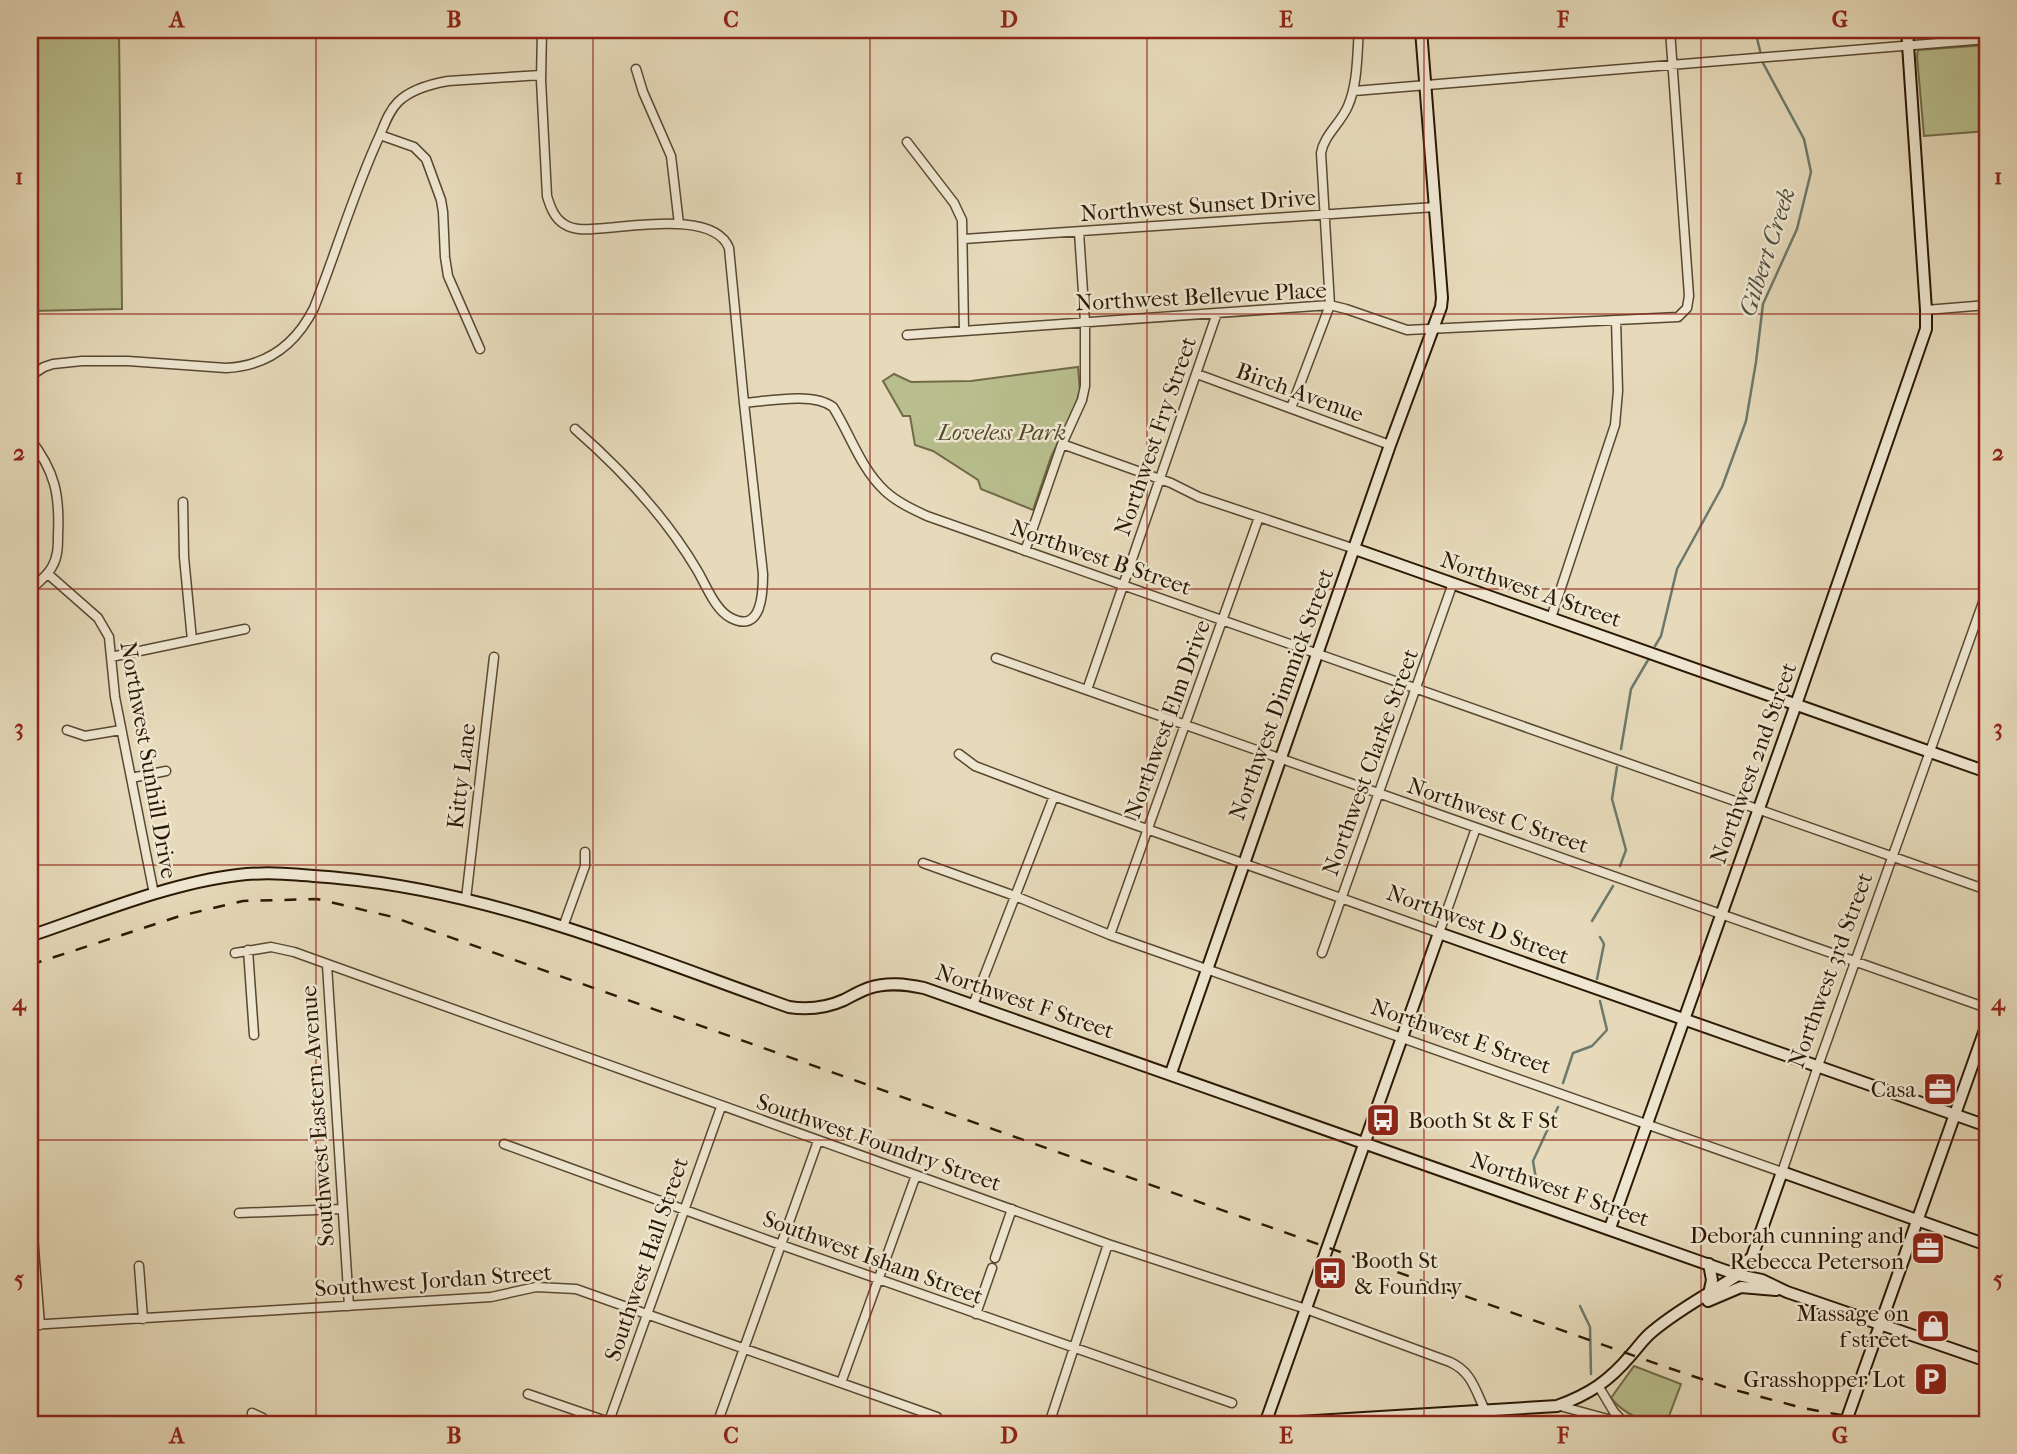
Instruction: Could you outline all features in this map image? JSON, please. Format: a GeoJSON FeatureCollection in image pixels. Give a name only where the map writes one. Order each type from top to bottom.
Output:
{"type":"FeatureCollection","features":[{"type":"Feature","properties":{"kind":"street"},"geometry":{"type":"LineString","coordinates":[[542,30],[541,75],[547,196],[558,219],[564,225],[581,229],[679,225],[702,227],[726,240],[729,248],[763,573],[757,614],[744,621],[737,621],[723,613],[662,518],[612,461],[575,429]]}},
{"type":"Feature","properties":{"kind":"street"},"geometry":{"type":"LineString","coordinates":[[1291,408],[1329,305],[1322,148],[1344,114],[1354,91],[1359,30]]}},
{"type":"Feature","properties":{"kind":"street","name":"Northwest Dimmick Street"},"geometry":{"type":"LineString","coordinates":[[1171,1073],[1390,445],[1441,307],[1421,30]]}},
{"type":"Feature","properties":{"kind":"street"},"geometry":{"type":"LineString","coordinates":[[1670,30],[1673,66]]}},
{"type":"Feature","properties":{"kind":"street","name":"Northwest 2nd Street"},"geometry":{"type":"LineString","coordinates":[[1610,1228],[1926,329],[1907,30]]}},
{"type":"Feature","properties":{"kind":"street"},"geometry":{"type":"LineString","coordinates":[[1354,91],[1987,39]]}},
{"type":"Feature","properties":{"kind":"street","name":"Northwest Bellevue Place"},"geometry":{"type":"LineString","coordinates":[[907,335],[1329,305],[1407,330],[1678,317],[1687,308],[1689,296],[1673,66]]}},
{"type":"Feature","properties":{"kind":"street"},"geometry":{"type":"LineString","coordinates":[[636,69],[671,156],[679,225]]}},
{"type":"Feature","properties":{"kind":"street"},"geometry":{"type":"LineString","coordinates":[[30,376],[35,371],[53,364],[82,361],[128,360],[226,368],[264,360],[286,347],[303,327],[314,308],[346,218],[380,135],[399,101],[418,89],[433,84],[541,75]]}},
{"type":"Feature","properties":{"kind":"street"},"geometry":{"type":"LineString","coordinates":[[380,135],[406,143],[421,152],[426,159],[443,212],[447,276],[480,349]]}},
{"type":"Feature","properties":{"kind":"street"},"geometry":{"type":"LineString","coordinates":[[907,142],[959,211],[962,220],[964,330]]}},
{"type":"Feature","properties":{"kind":"street","name":"Northwest Sunset Drive"},"geometry":{"type":"LineString","coordinates":[[964,239],[1435,207]]}},
{"type":"Feature","properties":{"kind":"street"},"geometry":{"type":"LineString","coordinates":[[1025,551],[1085,386],[1085,322],[1079,232]]}},
{"type":"Feature","properties":{"kind":"street"},"geometry":{"type":"LineString","coordinates":[[1926,310],[1987,305]]}},
{"type":"Feature","properties":{"kind":"street","name":"Northwest Fry Street"},"geometry":{"type":"LineString","coordinates":[[1087,690],[1217,313]]}},
{"type":"Feature","properties":{"kind":"street"},"geometry":{"type":"LineString","coordinates":[[1552,618],[1615,425],[1618,391],[1616,320]]}},
{"type":"Feature","properties":{"kind":"street","name":"Birch Avenue"},"geometry":{"type":"LineString","coordinates":[[1197,374],[1390,445]]}},
{"type":"Feature","properties":{"kind":"street","name":"Northwest B Street"},"geometry":{"type":"LineString","coordinates":[[744,403],[799,399],[826,402],[833,407],[876,481],[894,498],[927,516],[1987,890]]}},
{"type":"Feature","properties":{"kind":"street"},"geometry":{"type":"LineString","coordinates":[[30,439],[47,463],[58,495],[55,561],[48,574],[30,590]]}},
{"type":"Feature","properties":{"kind":"street","name":"Northwest A Street"},"geometry":{"type":"LineString","coordinates":[[1062,444],[1161,480],[1199,497],[1453,583],[1987,772]]}},
{"type":"Feature","properties":{"kind":"street"},"geometry":{"type":"LineString","coordinates":[[183,502],[184,557],[192,640]]}},
{"type":"Feature","properties":{"kind":"street","name":"Northwest Elm Drive"},"geometry":{"type":"LineString","coordinates":[[1110,935],[1259,517]]}},
{"type":"Feature","properties":{"kind":"street","name":"Northwest Sunhill Drive"},"geometry":{"type":"LineString","coordinates":[[48,574],[98,618],[109,637],[113,684],[153,894]]}},
{"type":"Feature","properties":{"kind":"street","name":"Northwest Clarke Street"},"geometry":{"type":"LineString","coordinates":[[1322,953],[1453,583]]}},
{"type":"Feature","properties":{"kind":"street","name":"Northwest 3rd Street"},"geometry":{"type":"LineString","coordinates":[[1557,1406],[1598,1387],[1631,1355],[1643,1339],[1661,1324],[1738,1275],[1752,1257],[1987,591]]}},
{"type":"Feature","properties":{"kind":"street"},"geometry":{"type":"LineString","coordinates":[[111,657],[245,629]]}},
{"type":"Feature","properties":{"kind":"street","name":"Kitty Lane"},"geometry":{"type":"LineString","coordinates":[[466,899],[495,657]]}},
{"type":"Feature","properties":{"kind":"street","name":"Northwest C Street"},"geometry":{"type":"LineString","coordinates":[[996,658],[1987,1008]]}},
{"type":"Feature","properties":{"kind":"street"},"geometry":{"type":"LineString","coordinates":[[67,730],[85,736],[121,730]]}},
{"type":"Feature","properties":{"kind":"street","name":"Northwest D Street"},"geometry":{"type":"LineString","coordinates":[[959,754],[975,766],[1054,796],[1987,1126]]}},
{"type":"Feature","properties":{"kind":"street"},"geometry":{"type":"LineString","coordinates":[[131,778],[166,771]]}},
{"type":"Feature","properties":{"kind":"street"},"geometry":{"type":"LineString","coordinates":[[973,1005],[1054,796]]}},
{"type":"Feature","properties":{"kind":"street"},"geometry":{"type":"LineString","coordinates":[[1476,828],[1266,1424],[1557,1406],[1625,1424]]}},
{"type":"Feature","properties":{"kind":"street"},"geometry":{"type":"LineString","coordinates":[[563,927],[586,866],[585,852]]}},
{"type":"Feature","properties":{"kind":"street","name":"Northwest E Street"},"geometry":{"type":"LineString","coordinates":[[923,863],[1015,896],[1110,935],[1987,1245]]}},
{"type":"Feature","properties":{"kind":"street","name":"Northwest F Street"},"geometry":{"type":"LineString","coordinates":[[30,936],[153,894],[219,878],[282,874],[381,883],[489,904],[563,927],[789,1007],[823,1007],[866,989],[899,984],[924,988],[1738,1275],[1757,1278],[1787,1292],[1987,1362]]}},
{"type":"Feature","properties":{"kind":"street","name":"Southwest Foundry Street"},"geometry":{"type":"LineString","coordinates":[[235,953],[261,947],[280,948],[1108,1244],[1306,1309],[1461,1367],[1485,1410]]}},
{"type":"Feature","properties":{"kind":"street"},"geometry":{"type":"LineString","coordinates":[[248,950],[254,1035]]}},
{"type":"Feature","properties":{"kind":"street","name":"Southwest Eastern Avenue"},"geometry":{"type":"LineString","coordinates":[[327,965],[349,1306]]}},
{"type":"Feature","properties":{"kind":"street"},"geometry":{"type":"LineString","coordinates":[[1845,1424],[1987,1024]]}},
{"type":"Feature","properties":{"kind":"street","name":"Southwest Hall Street"},"geometry":{"type":"LineString","coordinates":[[609,1423],[721,1107]]}},
{"type":"Feature","properties":{"kind":"street"},"geometry":{"type":"LineString","coordinates":[[717,1424],[818,1141]]}},
{"type":"Feature","properties":{"kind":"street","name":"Southwest Isham Street"},"geometry":{"type":"LineString","coordinates":[[504,1143],[877,1279],[1232,1403]]}},
{"type":"Feature","properties":{"kind":"street"},"geometry":{"type":"LineString","coordinates":[[841,1383],[916,1175]]}},
{"type":"Feature","properties":{"kind":"street"},"geometry":{"type":"LineString","coordinates":[[30,1198],[40,1325]]}},
{"type":"Feature","properties":{"kind":"street"},"geometry":{"type":"LineString","coordinates":[[239,1213],[341,1209]]}},
{"type":"Feature","properties":{"kind":"street"},"geometry":{"type":"LineString","coordinates":[[995,1258],[1012,1209]]}},
{"type":"Feature","properties":{"kind":"street"},"geometry":{"type":"LineString","coordinates":[[1049,1424],[1108,1244]]}},
{"type":"Feature","properties":{"kind":"street"},"geometry":{"type":"LineString","coordinates":[[1752,1257],[1757,1278]]}},
{"type":"Feature","properties":{"kind":"street"},"geometry":{"type":"LineString","coordinates":[[1709,1264],[1712,1280],[1709,1294]]}},
{"type":"Feature","properties":{"kind":"street"},"geometry":{"type":"LineString","coordinates":[[139,1266],[143,1319]]}},
{"type":"Feature","properties":{"kind":"street"},"geometry":{"type":"LineString","coordinates":[[976,1314],[992,1268]]}},
{"type":"Feature","properties":{"kind":"street","name":"Southwest Jordan Street"},"geometry":{"type":"LineString","coordinates":[[30,1325],[491,1297],[536,1287],[576,1289],[937,1417],[937,1424]]}},
{"type":"Feature","properties":{"kind":"street","name":"Northwest 3rd Street"},"geometry":{"type":"LineString","coordinates":[[1661,1324],[1734,1289],[1757,1287],[1787,1292]]}},
{"type":"Feature","properties":{"kind":"street"},"geometry":{"type":"LineString","coordinates":[[1598,1387],[1625,1424]]}},
{"type":"Feature","properties":{"kind":"street"},"geometry":{"type":"LineString","coordinates":[[528,1394],[609,1423]]}},
{"type":"Feature","properties":{"kind":"street"},"geometry":{"type":"LineString","coordinates":[[252,1413],[263,1418],[264,1424]]}},
{"type":"Feature","properties":{"kind":"green space"},"geometry":{"type":"Polygon","coordinates":[[[30,30],[119,30],[122,309],[30,311],[30,30]]]}},
{"type":"Feature","properties":{"kind":"green space"},"geometry":{"type":"Polygon","coordinates":[[[1987,45],[1987,131],[1924,136],[1918,50],[1987,45]]]}},
{"type":"Feature","properties":{"kind":"green space","name":"Loveless Park"},"geometry":{"type":"Polygon","coordinates":[[[1078,367],[1080,391],[1074,410],[1051,457],[1033,510],[981,489],[978,480],[933,451],[915,445],[910,416],[903,416],[883,381],[894,374],[911,382],[971,381],[1078,367]]]}},
{"type":"Feature","properties":{"kind":"green space"},"geometry":{"type":"Polygon","coordinates":[[[1634,1366],[1681,1384],[1666,1424],[1636,1417],[1622,1409],[1611,1398],[1634,1366]]]}},
{"type":"Feature","properties":{"kind":"waterway","name":"Gilbert Creek"},"geometry":{"type":"LineString","coordinates":[[1655,646],[1661,636],[1677,569],[1722,487],[1746,421],[1763,304],[1797,229],[1811,172],[1804,139],[1763,63],[1755,30]]}},
{"type":"Feature","properties":{"kind":"waterway","name":"Gilbert Creek"},"geometry":{"type":"LineString","coordinates":[[1621,749],[1631,689],[1648,660]]}},
{"type":"Feature","properties":{"kind":"waterway","name":"Gilbert Creek"},"geometry":{"type":"LineString","coordinates":[[1617,767],[1612,799],[1626,850],[1620,866]]}},
{"type":"Feature","properties":{"kind":"waterway","name":"Gilbert Creek"},"geometry":{"type":"LineString","coordinates":[[1592,921],[1613,886]]}},
{"type":"Feature","properties":{"kind":"waterway","name":"Gilbert Creek"},"geometry":{"type":"LineString","coordinates":[[1597,979],[1604,944],[1600,937]]}},
{"type":"Feature","properties":{"kind":"waterway","name":"Gilbert Creek"},"geometry":{"type":"LineString","coordinates":[[1563,1083],[1573,1053],[1592,1046],[1607,1030],[1600,1001]]}},
{"type":"Feature","properties":{"kind":"waterway","name":"Gilbert Creek"},"geometry":{"type":"LineString","coordinates":[[1537,1185],[1533,1161],[1558,1107]]}},
{"type":"Feature","properties":{"kind":"waterway","name":"Gilbert Creek"},"geometry":{"type":"LineString","coordinates":[[1580,1306],[1590,1327],[1591,1374]]}},
{"type":"Feature","properties":{"kind":"railway"},"geometry":{"type":"LineString","coordinates":[[30,965],[180,916],[243,901],[317,899],[393,917],[1663,1366],[1731,1389],[1803,1408],[1889,1424]]}},
{"type":"Feature","properties":{"kind":"place","name":"Casa"},"geometry":{"type":"Point","coordinates":[1940,1089]}},
{"type":"Feature","properties":{"kind":"place","name":"Booth St & F St"},"geometry":{"type":"Point","coordinates":[1383,1120]}},
{"type":"Feature","properties":{"kind":"place","name":"Deborah cunning and Rebecca Peterson"},"geometry":{"type":"Point","coordinates":[1928,1248]}},
{"type":"Feature","properties":{"kind":"place","name":"Booth St & Foundry"},"geometry":{"type":"Point","coordinates":[1330,1273]}},
{"type":"Feature","properties":{"kind":"place","name":"Massage on f street"},"geometry":{"type":"Point","coordinates":[1933,1326]}},
{"type":"Feature","properties":{"kind":"place","name":"Grasshopper Lot"},"geometry":{"type":"Point","coordinates":[1931,1379]}}]}
